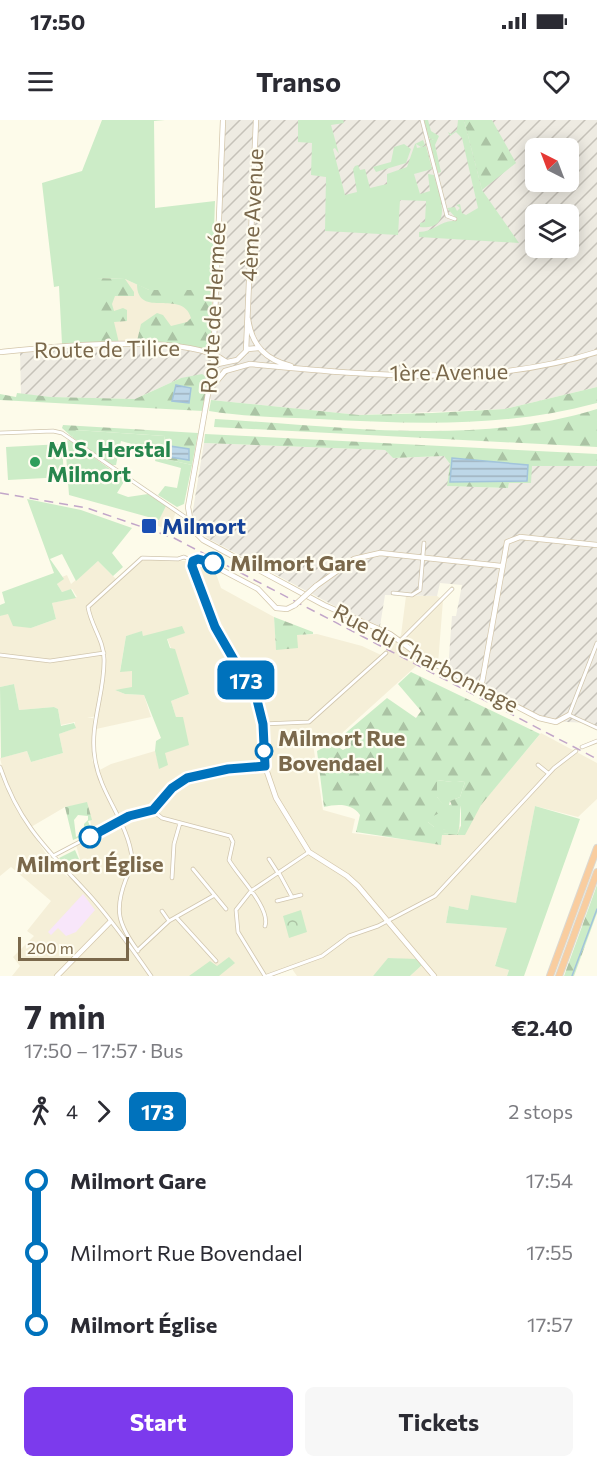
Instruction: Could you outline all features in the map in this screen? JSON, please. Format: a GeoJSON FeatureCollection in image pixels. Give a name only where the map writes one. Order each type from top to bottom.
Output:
{"type":"FeatureCollection","features":[{"type":"Feature","properties":{"kind":"highway"},"geometry":{"type":"LineString","coordinates":[[550,976],[597,848]]}},
{"type":"Feature","properties":{"kind":"highway"},"geometry":{"type":"LineString","coordinates":[[558,976],[597,872]]}},
{"type":"Feature","properties":{"kind":"street","name":"Route de Hermée"},"geometry":{"type":"LineString","coordinates":[[192,529],[188,519],[188,507],[214,353],[223,120]]}},
{"type":"Feature","properties":{"kind":"street","name":"4ème Avenue"},"geometry":{"type":"LineString","coordinates":[[245,352],[256,120]]}},
{"type":"Feature","properties":{"kind":"street"},"geometry":{"type":"LineString","coordinates":[[422,120],[447,216],[455,219]]}},
{"type":"Feature","properties":{"kind":"street","name":"4ème Avenue"},"geometry":{"type":"LineString","coordinates":[[247,311],[248,323],[259,350]]}},
{"type":"Feature","properties":{"kind":"street","name":"Route de Tilice"},"geometry":{"type":"LineString","coordinates":[[0,352],[173,344],[214,353]]}},
{"type":"Feature","properties":{"kind":"street"},"geometry":{"type":"LineString","coordinates":[[213,365],[237,360],[245,352],[250,348],[259,350],[261,360],[253,364],[246,361],[245,352]]}},
{"type":"Feature","properties":{"kind":"street","name":"1ère Avenue"},"geometry":{"type":"LineString","coordinates":[[259,350],[278,363],[299,369]]}},
{"type":"Feature","properties":{"kind":"street","name":"1ère Avenue"},"geometry":{"type":"LineString","coordinates":[[220,375],[234,367],[253,364],[418,376],[478,375],[536,368],[597,352]]}},
{"type":"Feature","properties":{"kind":"street"},"geometry":{"type":"LineString","coordinates":[[214,353],[225,361]]}},
{"type":"Feature","properties":{"kind":"street"},"geometry":{"type":"LineString","coordinates":[[209,390],[220,375],[212,372]]}},
{"type":"Feature","properties":{"kind":"street"},"geometry":{"type":"LineString","coordinates":[[0,433],[53,431],[62,433],[188,519]]}},
{"type":"Feature","properties":{"kind":"street","name":"Rue du Charbonnage"},"geometry":{"type":"LineString","coordinates":[[192,529],[208,543],[324,605],[390,634],[399,642],[481,688],[548,721],[556,722],[569,715]]}},
{"type":"Feature","properties":{"kind":"street"},"geometry":{"type":"LineString","coordinates":[[481,688],[507,542],[520,537],[597,545]]}},
{"type":"Feature","properties":{"kind":"street"},"geometry":{"type":"LineString","coordinates":[[393,593],[412,595],[420,590],[424,543]]}},
{"type":"Feature","properties":{"kind":"street"},"geometry":{"type":"LineString","coordinates":[[151,976],[127,935],[118,911],[118,901],[133,860],[120,822],[102,787],[94,757],[96,705],[104,653],[88,611],[90,603],[142,558],[178,559],[184,557],[193,561],[208,560],[258,589],[276,608],[287,609],[347,563],[369,554],[501,566]]}},
{"type":"Feature","properties":{"kind":"street"},"geometry":{"type":"LineString","coordinates":[[193,561],[212,622],[257,700],[263,724],[265,766],[276,798],[309,852],[347,876],[388,920],[434,976]]}},
{"type":"Feature","properties":{"kind":"street"},"geometry":{"type":"LineString","coordinates":[[399,642],[452,589]]}},
{"type":"Feature","properties":{"kind":"street"},"geometry":{"type":"LineString","coordinates":[[597,643],[569,715],[597,728]]}},
{"type":"Feature","properties":{"kind":"street"},"geometry":{"type":"LineString","coordinates":[[0,655],[50,661],[104,653]]}},
{"type":"Feature","properties":{"kind":"street"},"geometry":{"type":"LineString","coordinates":[[263,724],[309,722],[386,654]]}},
{"type":"Feature","properties":{"kind":"street"},"geometry":{"type":"LineString","coordinates":[[582,747],[597,741]]}},
{"type":"Feature","properties":{"kind":"street"},"geometry":{"type":"LineString","coordinates":[[309,852],[251,891],[240,903],[235,922],[239,933],[266,976],[322,956],[349,936],[388,920],[428,900],[445,888],[548,774],[576,751]]}},
{"type":"Feature","properties":{"kind":"street"},"geometry":{"type":"LineString","coordinates":[[538,765],[548,774]]}},
{"type":"Feature","properties":{"kind":"street"},"geometry":{"type":"LineString","coordinates":[[53,856],[120,822],[153,810],[172,788],[187,778],[228,769],[265,766]]}},
{"type":"Feature","properties":{"kind":"street"},"geometry":{"type":"LineString","coordinates":[[0,767],[10,795],[20,813],[55,861],[93,900],[136,952]]}},
{"type":"Feature","properties":{"kind":"street"},"geometry":{"type":"LineString","coordinates":[[153,810],[159,817],[230,836],[233,842],[228,859],[264,911],[265,926]]}},
{"type":"Feature","properties":{"kind":"street"},"geometry":{"type":"LineString","coordinates":[[172,878],[170,871],[180,823]]}},
{"type":"Feature","properties":{"kind":"street"},"geometry":{"type":"LineString","coordinates":[[269,859],[292,897]]}},
{"type":"Feature","properties":{"kind":"street"},"geometry":{"type":"LineString","coordinates":[[193,869],[226,909]]}},
{"type":"Feature","properties":{"kind":"street"},"geometry":{"type":"LineString","coordinates":[[278,901],[301,895]]}},
{"type":"Feature","properties":{"kind":"street"},"geometry":{"type":"LineString","coordinates":[[136,952],[169,921],[213,896]]}},
{"type":"Feature","properties":{"kind":"street"},"geometry":{"type":"LineString","coordinates":[[162,911],[169,921]]}},
{"type":"Feature","properties":{"kind":"street"},"geometry":{"type":"LineString","coordinates":[[176,917],[216,961]]}},
{"type":"Feature","properties":{"kind":"street"},"geometry":{"type":"LineString","coordinates":[[57,976],[110,922]]}},
{"type":"Feature","properties":{"kind":"shaded area"},"geometry":{"type":"Polygon","coordinates":[[[224,120],[597,120],[597,387],[505,409],[359,415],[211,400],[207,393],[181,378],[135,399],[21,394],[20,351],[173,344],[217,352],[224,120]]]}},
{"type":"Feature","properties":{"kind":"shaded area"},"geometry":{"type":"Polygon","coordinates":[[[97,278],[125,279],[149,290],[215,290],[216,353],[97,346],[97,278]]]}},
{"type":"Feature","properties":{"kind":"shaded area"},"geometry":{"type":"Polygon","coordinates":[[[204,443],[385,450],[393,458],[444,456],[450,464],[448,486],[508,488],[509,483],[532,466],[597,466],[597,728],[588,723],[547,721],[448,670],[452,616],[456,616],[462,585],[440,583],[437,596],[385,595],[380,626],[346,612],[199,532],[192,516],[204,443]]]}},
{"type":"Feature","properties":{"kind":"shaded area"},"geometry":{"type":"Polygon","coordinates":[[[166,506],[176,512],[169,529],[156,525],[166,506]]]}},
{"type":"Feature","properties":{"kind":"shaded area"},"geometry":{"type":"Polygon","coordinates":[[[147,559],[203,562],[214,568],[221,588],[274,617],[276,649],[297,635],[317,634],[362,646],[381,655],[401,635],[406,596],[437,596],[443,600],[438,664],[425,658],[341,734],[323,743],[313,744],[323,810],[355,819],[352,833],[441,844],[442,835],[470,822],[478,808],[541,733],[597,763],[597,799],[578,817],[535,806],[516,904],[472,896],[468,910],[449,906],[446,923],[508,928],[495,965],[509,970],[507,976],[410,976],[422,965],[417,960],[389,958],[373,976],[297,976],[292,969],[273,976],[12,976],[20,966],[13,957],[34,936],[27,931],[51,901],[11,867],[0,876],[0,769],[8,789],[0,758],[27,751],[31,762],[63,753],[59,734],[75,728],[75,722],[61,725],[58,709],[54,707],[19,710],[14,684],[0,687],[0,616],[8,613],[31,628],[56,619],[52,603],[77,597],[72,589],[62,592],[57,584],[63,579],[62,577],[67,575],[71,584],[98,561],[117,580],[137,563],[147,559]],[[142,632],[126,636],[120,671],[133,670],[132,688],[115,690],[125,694],[144,695],[151,717],[96,729],[97,716],[87,718],[93,718],[92,759],[96,772],[111,764],[155,751],[160,769],[176,717],[171,701],[189,694],[167,638],[143,636],[142,632]],[[8,790],[28,827],[53,864],[68,877],[82,866],[76,845],[93,836],[87,803],[65,807],[31,827],[8,790]]]}},
{"type":"Feature","properties":{"kind":"shaded area"},"geometry":{"type":"Polygon","coordinates":[[[83,894],[95,910],[76,932],[66,936],[58,928],[51,935],[48,932],[83,894]]]}},
{"type":"Feature","properties":{"kind":"green space"},"geometry":{"type":"Polygon","coordinates":[[[102,120],[165,120],[154,121],[155,208],[215,201],[212,290],[149,290],[125,279],[97,278],[97,344],[62,344],[59,286],[54,287],[42,183],[82,171],[102,120]]]}},
{"type":"Feature","properties":{"kind":"green space"},"geometry":{"type":"Polygon","coordinates":[[[298,120],[343,120],[344,123],[331,125],[339,154],[335,148],[333,149],[345,195],[357,192],[353,169],[355,166],[358,165],[360,170],[365,169],[370,188],[387,184],[387,174],[407,167],[415,144],[423,140],[425,145],[421,147],[416,144],[417,148],[426,146],[432,169],[414,174],[420,194],[430,191],[428,174],[434,175],[442,210],[438,223],[420,227],[420,223],[425,222],[426,201],[400,200],[398,235],[325,231],[326,177],[311,175],[312,143],[298,142],[298,120]]]}},
{"type":"Feature","properties":{"kind":"green space"},"geometry":{"type":"Polygon","coordinates":[[[424,120],[428,120],[431,131],[439,136],[435,145],[441,172],[438,173],[429,139],[434,140],[429,138],[424,120]]]}},
{"type":"Feature","properties":{"kind":"green space"},"geometry":{"type":"Polygon","coordinates":[[[458,120],[464,120],[482,190],[519,243],[419,237],[419,232],[454,221],[455,217],[447,208],[455,207],[457,211],[460,208],[456,205],[460,204],[462,213],[466,215],[478,208],[462,138],[456,132],[450,136],[448,132],[451,134],[457,130],[458,120]]]}},
{"type":"Feature","properties":{"kind":"green space"},"geometry":{"type":"Polygon","coordinates":[[[464,120],[492,120],[516,163],[482,190],[464,120]]]}},
{"type":"Feature","properties":{"kind":"green space"},"geometry":{"type":"Polygon","coordinates":[[[404,144],[411,149],[406,163],[376,172],[373,167],[391,162],[394,147],[404,144]]]}},
{"type":"Feature","properties":{"kind":"green space"},"geometry":{"type":"Polygon","coordinates":[[[97,278],[125,279],[134,292],[134,296],[115,296],[112,304],[114,311],[123,308],[127,310],[127,321],[114,322],[119,343],[97,344],[97,278]]]}},
{"type":"Feature","properties":{"kind":"green space"},"geometry":{"type":"Polygon","coordinates":[[[137,284],[149,290],[212,290],[211,350],[143,345],[137,341],[141,324],[157,313],[163,315],[171,326],[187,322],[191,318],[186,309],[179,305],[152,303],[144,300],[139,295],[137,284]]]}},
{"type":"Feature","properties":{"kind":"green space"},"geometry":{"type":"Polygon","coordinates":[[[202,374],[209,379],[203,411],[0,400],[0,394],[16,397],[17,393],[51,397],[135,399],[181,378],[202,374]]]}},
{"type":"Feature","properties":{"kind":"green space"},"geometry":{"type":"Polygon","coordinates":[[[597,387],[597,403],[528,417],[493,420],[389,422],[209,411],[211,400],[359,415],[505,409],[597,387]]]}},
{"type":"Feature","properties":{"kind":"green space"},"geometry":{"type":"Polygon","coordinates":[[[597,409],[597,447],[214,427],[215,419],[359,429],[455,431],[503,428],[550,421],[597,409]]]}},
{"type":"Feature","properties":{"kind":"green space"},"geometry":{"type":"Polygon","coordinates":[[[63,425],[198,433],[192,465],[161,458],[165,436],[76,430],[72,437],[62,428],[63,425]]]}},
{"type":"Feature","properties":{"kind":"green space"},"geometry":{"type":"Polygon","coordinates":[[[75,430],[165,436],[161,458],[192,465],[184,504],[177,507],[158,495],[165,486],[177,488],[181,468],[155,461],[158,451],[121,441],[116,465],[111,465],[72,437],[75,430]]]}},
{"type":"Feature","properties":{"kind":"green space"},"geometry":{"type":"Polygon","coordinates":[[[205,434],[597,454],[597,466],[532,466],[531,483],[509,483],[508,488],[447,486],[450,464],[444,456],[393,458],[385,450],[204,443],[205,434]]]}},
{"type":"Feature","properties":{"kind":"green space"},"geometry":{"type":"Polygon","coordinates":[[[70,440],[125,480],[117,493],[128,497],[148,494],[166,506],[159,520],[69,495],[65,441],[70,440]]]}},
{"type":"Feature","properties":{"kind":"green space","name":"M.S. Herstal Milmort"},"geometry":{"type":"Polygon","coordinates":[[[62,444],[64,477],[8,480],[6,447],[62,444]]]}},
{"type":"Feature","properties":{"kind":"green space"},"geometry":{"type":"Polygon","coordinates":[[[27,499],[81,510],[132,528],[112,553],[123,567],[113,576],[98,561],[76,581],[62,554],[50,559],[64,579],[57,584],[62,592],[71,589],[76,598],[52,603],[56,619],[31,628],[13,626],[8,614],[0,616],[0,605],[5,603],[2,592],[54,573],[27,499]]]}},
{"type":"Feature","properties":{"kind":"green space"},"geometry":{"type":"Polygon","coordinates":[[[274,617],[313,632],[313,634],[297,635],[298,648],[276,650],[274,617]]]}},
{"type":"Feature","properties":{"kind":"green space"},"geometry":{"type":"Polygon","coordinates":[[[182,626],[185,633],[167,639],[170,648],[175,649],[189,694],[171,701],[176,717],[183,717],[189,745],[165,753],[168,765],[159,769],[155,751],[156,741],[161,738],[144,695],[125,694],[115,690],[132,687],[132,671],[120,672],[126,636],[142,631],[143,636],[182,626]]]}},
{"type":"Feature","properties":{"kind":"green space"},"geometry":{"type":"Polygon","coordinates":[[[411,672],[540,734],[481,805],[465,835],[457,835],[442,835],[441,845],[356,832],[360,815],[357,811],[344,805],[324,807],[317,751],[332,743],[343,750],[351,745],[342,736],[387,698],[416,718],[421,711],[398,684],[411,672]],[[437,780],[437,797],[445,806],[444,811],[429,818],[428,822],[434,827],[439,823],[446,825],[449,831],[443,829],[443,833],[457,835],[461,826],[461,804],[453,808],[450,801],[460,797],[465,782],[457,781],[457,787],[452,792],[452,782],[437,780]]]}},
{"type":"Feature","properties":{"kind":"green space"},"geometry":{"type":"Polygon","coordinates":[[[14,684],[19,710],[54,707],[58,709],[61,726],[74,723],[76,728],[59,734],[63,753],[31,762],[27,751],[1,758],[0,687],[14,684]]]}},
{"type":"Feature","properties":{"kind":"green space"},"geometry":{"type":"Polygon","coordinates":[[[437,780],[452,782],[452,791],[457,781],[465,782],[460,797],[450,801],[449,805],[462,802],[457,835],[443,833],[443,829],[449,830],[434,827],[428,822],[428,818],[444,806],[437,797],[437,780]]]}},
{"type":"Feature","properties":{"kind":"green space"},"geometry":{"type":"Polygon","coordinates":[[[87,802],[92,820],[88,821],[92,832],[73,840],[65,807],[87,802]],[[78,815],[74,820],[76,837],[84,833],[84,824],[88,816],[78,815]]]}},
{"type":"Feature","properties":{"kind":"green space"},"geometry":{"type":"Polygon","coordinates":[[[535,806],[580,819],[524,976],[507,976],[509,970],[495,966],[507,928],[446,923],[449,906],[468,910],[471,895],[516,903],[535,806]]]}},
{"type":"Feature","properties":{"kind":"green space"},"geometry":{"type":"Polygon","coordinates":[[[75,850],[82,866],[72,874],[59,858],[75,850]]]}},
{"type":"Feature","properties":{"kind":"green space"},"geometry":{"type":"Polygon","coordinates":[[[597,885],[597,913],[574,976],[564,976],[597,885]]]}},
{"type":"Feature","properties":{"kind":"green space"},"geometry":{"type":"Polygon","coordinates":[[[301,910],[307,932],[289,938],[283,916],[301,910]]]}},
{"type":"Feature","properties":{"kind":"green space"},"geometry":{"type":"Polygon","coordinates":[[[229,957],[235,963],[219,976],[189,976],[210,961],[217,966],[229,957]]]}},
{"type":"Feature","properties":{"kind":"green space"},"geometry":{"type":"Polygon","coordinates":[[[388,958],[418,959],[422,965],[410,976],[373,976],[388,958]]]}},
{"type":"Feature","properties":{"kind":"water"},"geometry":{"type":"Polygon","coordinates":[[[176,385],[191,388],[189,403],[172,401],[176,385]]]}},
{"type":"Feature","properties":{"kind":"water"},"geometry":{"type":"Polygon","coordinates":[[[170,446],[189,449],[189,460],[170,457],[170,446]]]}},
{"type":"Feature","properties":{"kind":"water"},"geometry":{"type":"Polygon","coordinates":[[[452,458],[528,465],[527,481],[450,482],[452,458]]]}},
{"type":"Feature","properties":{"kind":"waterway"},"geometry":{"type":"LineString","coordinates":[[572,976],[597,909]]}},
{"type":"Feature","properties":{"kind":"railway"},"geometry":{"type":"LineString","coordinates":[[0,493],[87,508],[174,538],[597,759]]}},
{"type":"Feature","properties":{"kind":"bus line","name":"173"},"geometry":{"type":"LineString","coordinates":[[90,837],[129,816],[153,810],[159,806],[172,788],[187,778],[228,769],[265,766],[263,724],[257,700],[215,627],[192,566],[196,559],[204,559],[213,563]]}},
{"type":"Feature","properties":{"kind":"place","name":"M.S. Herstal Milmort"},"geometry":{"type":"Point","coordinates":[35,462]}},
{"type":"Feature","properties":{"kind":"place","name":"Milmort"},"geometry":{"type":"Point","coordinates":[149,526]}},
{"type":"Feature","properties":{"kind":"place","name":"Milmort Gare"},"geometry":{"type":"Point","coordinates":[213,563]}},
{"type":"Feature","properties":{"kind":"place","name":"Milmort Rue Bovendael"},"geometry":{"type":"Point","coordinates":[264,751]}},
{"type":"Feature","properties":{"kind":"place","name":"Milmort Église"},"geometry":{"type":"Point","coordinates":[90,837]}}]}
